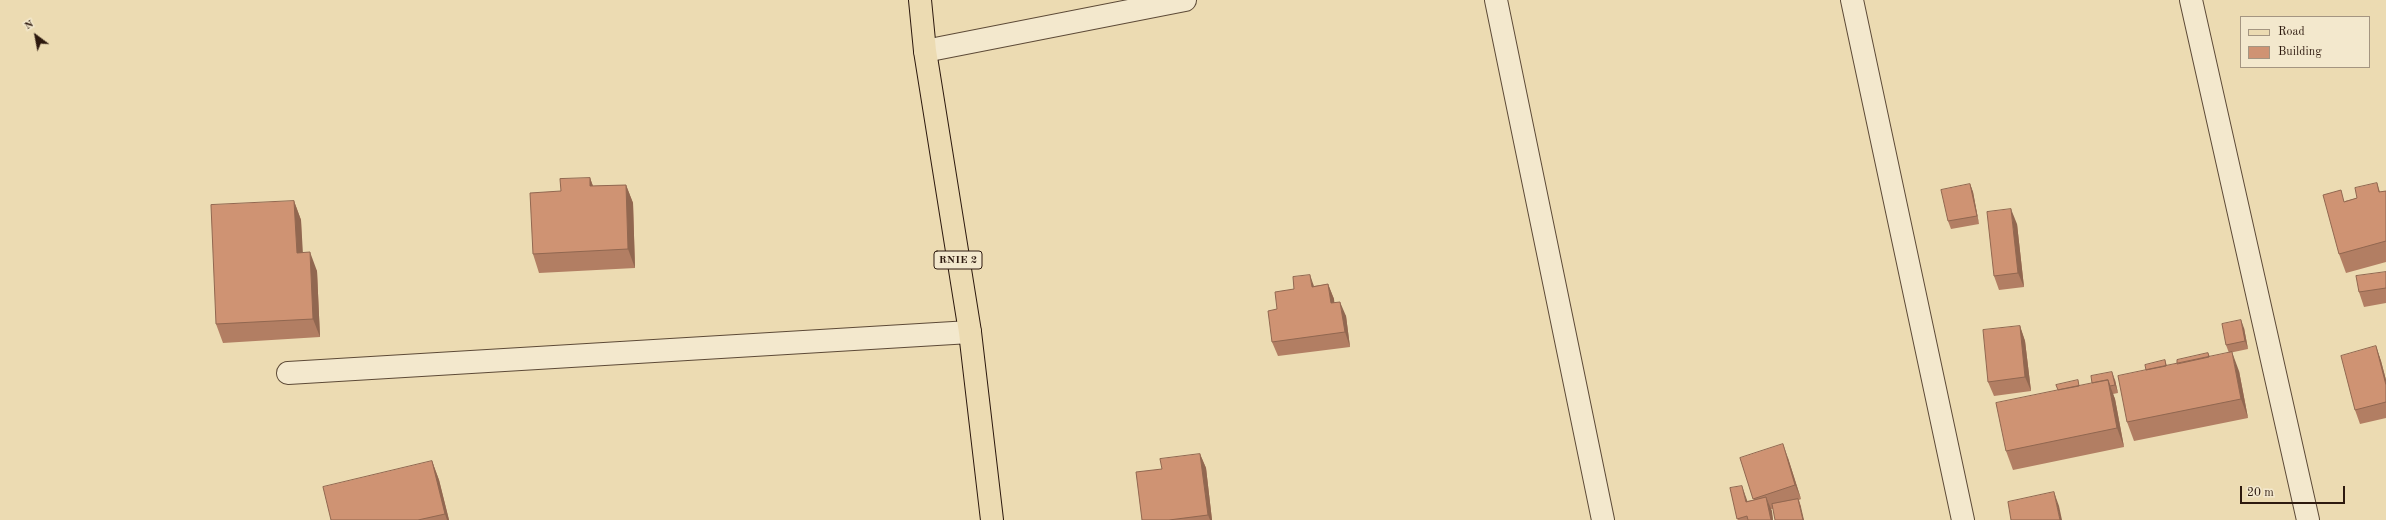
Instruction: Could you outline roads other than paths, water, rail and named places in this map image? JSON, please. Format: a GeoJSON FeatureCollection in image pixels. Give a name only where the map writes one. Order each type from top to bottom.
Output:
{"type":"FeatureCollection","features":[{"type":"Feature","properties":{"kind":"main road","name":"RNIE 2"},"geometry":{"type":"LineString","coordinates":[[920,0],[925,51],[970,332],[992,520]]}},
{"type":"Feature","properties":{"kind":"street"},"geometry":{"type":"LineString","coordinates":[[925,51],[1185,0]]}},
{"type":"Feature","properties":{"kind":"street"},"geometry":{"type":"LineString","coordinates":[[1496,0],[1603,520]]}},
{"type":"Feature","properties":{"kind":"street"},"geometry":{"type":"LineString","coordinates":[[1852,0],[1963,520]]}},
{"type":"Feature","properties":{"kind":"street"},"geometry":{"type":"LineString","coordinates":[[2191,0],[2308,520]]}},
{"type":"Feature","properties":{"kind":"street"},"geometry":{"type":"LineString","coordinates":[[288,373],[970,332]]}}]}
